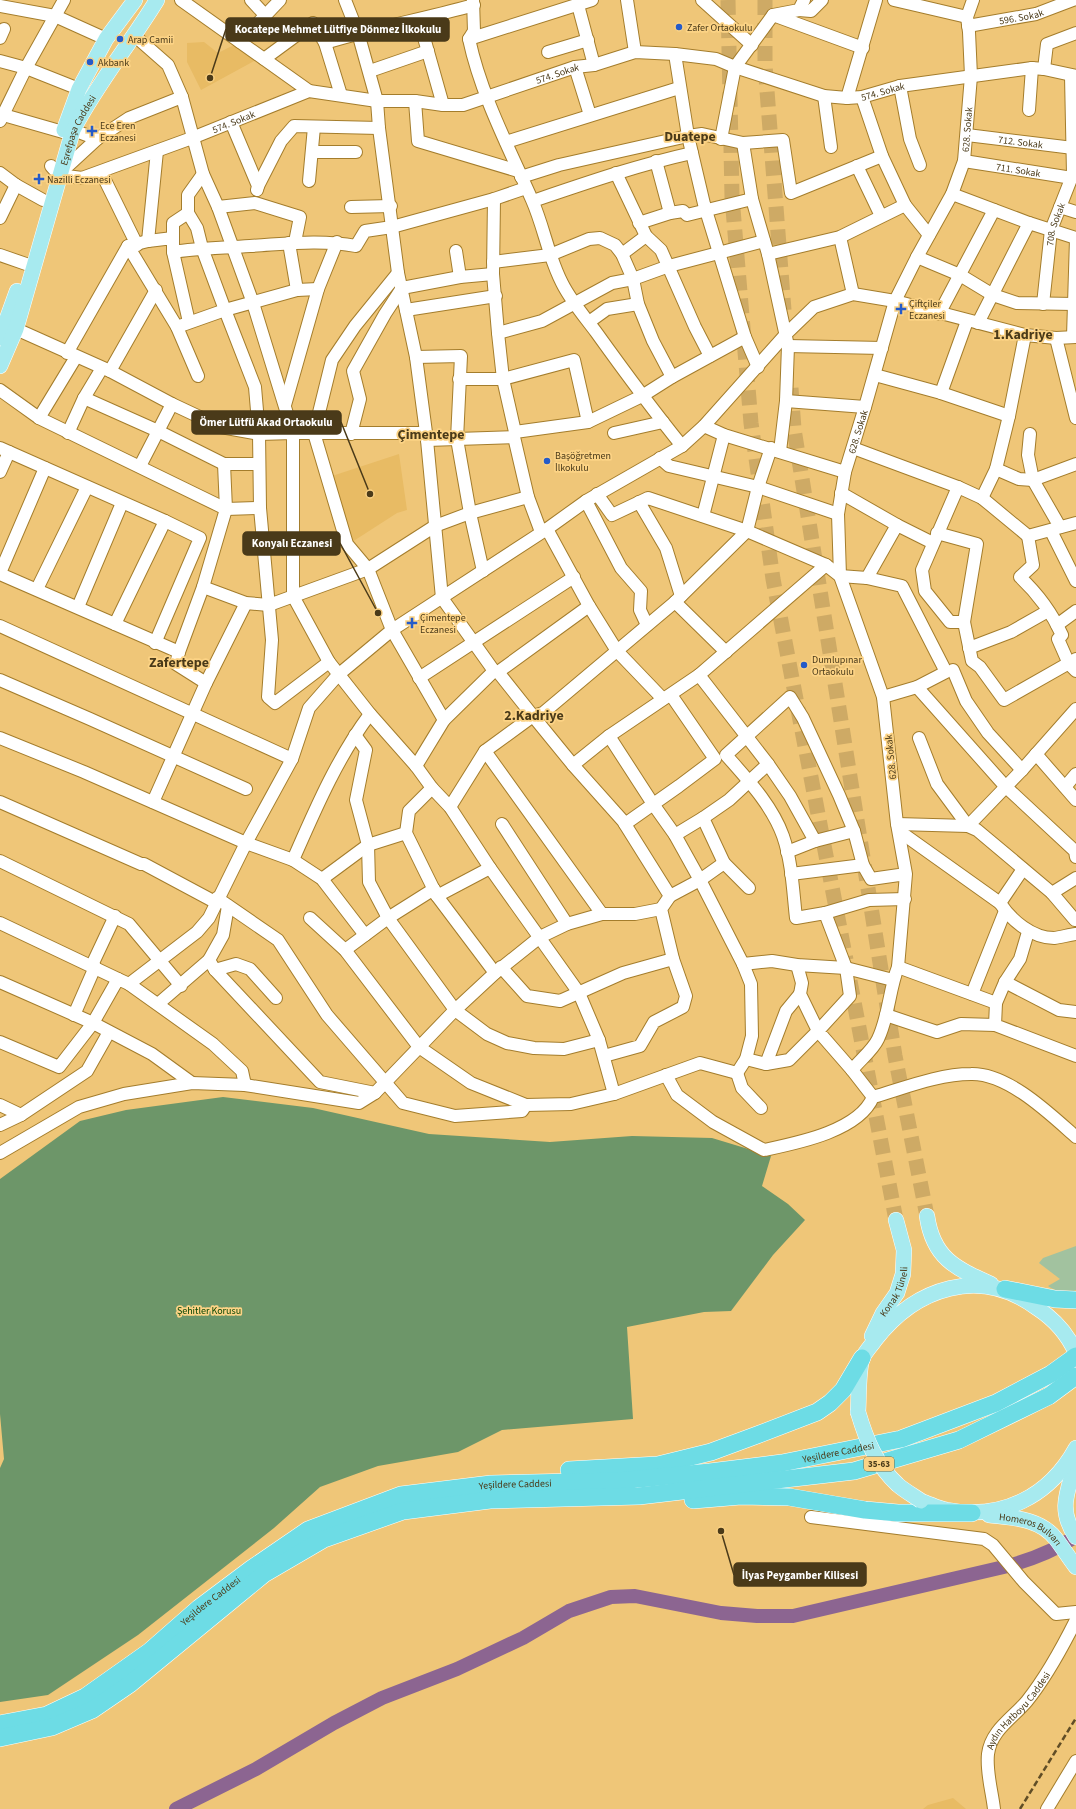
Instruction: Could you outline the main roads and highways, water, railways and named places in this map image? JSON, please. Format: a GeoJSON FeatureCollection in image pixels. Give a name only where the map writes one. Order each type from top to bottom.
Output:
{"type":"FeatureCollection","features":[{"type":"Feature","properties":{"kind":"highway"},"geometry":{"type":"LineString","coordinates":[[1005,1289],[1055,1299],[1076,1300]]}},
{"type":"Feature","properties":{"kind":"highway","name":"Yeşildere Caddesi"},"geometry":{"type":"LineString","coordinates":[[0,1724],[47,1715],[85,1697],[150,1650],[199,1608],[308,1530],[401,1495],[491,1484],[618,1481],[710,1472],[782,1463],[901,1440],[996,1403],[1051,1374],[1076,1355]]}},
{"type":"Feature","properties":{"kind":"highway"},"geometry":{"type":"LineString","coordinates":[[401,1495],[509,1474],[658,1465],[711,1452],[817,1412],[830,1403],[843,1390],[862,1358]]}},
{"type":"Feature","properties":{"kind":"highway","name":"Yeşildere Caddesi"},"geometry":{"type":"LineString","coordinates":[[0,1738],[52,1727],[92,1710],[130,1684],[264,1574],[324,1539],[403,1511],[490,1500],[639,1496],[854,1471],[959,1440],[1049,1396],[1076,1376]]}},
{"type":"Feature","properties":{"kind":"highway"},"geometry":{"type":"LineString","coordinates":[[490,1500],[534,1509],[580,1509],[741,1496],[777,1496],[810,1499],[865,1510],[898,1513],[972,1513]]}},
{"type":"Feature","properties":{"kind":"highway"},"geometry":{"type":"LineString","coordinates":[[0,1746],[52,1727]]}},
{"type":"Feature","properties":{"kind":"main road","name":"Eşrefpaşa Caddesi"},"geometry":{"type":"LineString","coordinates":[[0,338],[26,264],[43,200],[68,131],[78,89],[106,39],[135,0]]}},
{"type":"Feature","properties":{"kind":"main road","name":"Eşrefpaşa Caddesi"},"geometry":{"type":"LineString","coordinates":[[68,131],[135,36],[157,0]]}},
{"type":"Feature","properties":{"kind":"main road","name":"Eşrefpaşa Caddesi"},"geometry":{"type":"LineString","coordinates":[[0,366],[16,329],[55,170]]}},
{"type":"Feature","properties":{"kind":"main road"},"geometry":{"type":"LineString","coordinates":[[927,1216],[932,1238],[943,1256],[961,1271],[1005,1289],[1029,1302],[1048,1316],[1065,1334],[1076,1355]]}},
{"type":"Feature","properties":{"kind":"main road","name":"Konak Tüneli"},"geometry":{"type":"LineString","coordinates":[[862,1358],[883,1313],[897,1293],[904,1274],[904,1250],[896,1220]]}},
{"type":"Feature","properties":{"kind":"main road"},"geometry":{"type":"LineString","coordinates":[[862,1358],[885,1328],[910,1305],[942,1291],[966,1286],[987,1286],[1005,1289]]}},
{"type":"Feature","properties":{"kind":"main road","name":"35-63"},"geometry":{"type":"LineString","coordinates":[[862,1358],[858,1412],[866,1439],[879,1464],[898,1485],[921,1501],[946,1510],[972,1513]]}},
{"type":"Feature","properties":{"kind":"main road"},"geometry":{"type":"LineString","coordinates":[[972,1513],[1001,1510],[1029,1499],[1053,1481],[1076,1448]]}},
{"type":"Feature","properties":{"kind":"main road","name":"Homeros Bulvarı"},"geometry":{"type":"LineString","coordinates":[[1076,1462],[1064,1504],[1065,1516],[1069,1527],[1076,1537]]}},
{"type":"Feature","properties":{"kind":"main road","name":"Homeros Bulvarı"},"geometry":{"type":"LineString","coordinates":[[972,1513],[1029,1521],[1040,1526],[1056,1538],[1076,1567]]}},
{"type":"Feature","properties":{"kind":"waterway"},"geometry":{"type":"LineString","coordinates":[[176,1809],[256,1769],[334,1723],[382,1698],[457,1669],[523,1638],[569,1611],[611,1597],[635,1596],[721,1613],[757,1616],[793,1616],[1008,1566],[1044,1554],[1076,1536]]}},
{"type":"Feature","properties":{"kind":"tunnel"},"geometry":{"type":"LineString","coordinates":[[728,0],[732,197],[751,423],[773,579],[846,960]]}},
{"type":"Feature","properties":{"kind":"tunnel"},"geometry":{"type":"LineString","coordinates":[[765,0],[765,65],[784,310]]}},
{"type":"Feature","properties":{"kind":"tunnel"},"geometry":{"type":"LineString","coordinates":[[791,388],[794,429],[895,1056],[927,1216]]}},
{"type":"Feature","properties":{"kind":"tunnel"},"geometry":{"type":"LineString","coordinates":[[850,981],[896,1220]]}},
{"type":"Feature","properties":{"kind":"railway"},"geometry":{"type":"LineString","coordinates":[[1020,1809],[1076,1718]]}},
{"type":"Feature","properties":{"kind":"place","name":"Zafer Ortaokulu"},"geometry":{"type":"Point","coordinates":[679,27]}},
{"type":"Feature","properties":{"kind":"place","name":"Arap Camii"},"geometry":{"type":"Point","coordinates":[120,39]}},
{"type":"Feature","properties":{"kind":"place","name":"Akbank"},"geometry":{"type":"Point","coordinates":[90,62]}},
{"type":"Feature","properties":{"kind":"place","name":"Kocatepe Mehmet Lütfiye Dönmez İlkokulu"},"geometry":{"type":"Point","coordinates":[210,78]}},
{"type":"Feature","properties":{"kind":"place","name":"Ece Eren Eczanesi"},"geometry":{"type":"Point","coordinates":[92,131]}},
{"type":"Feature","properties":{"kind":"place","name":"Nazilli Eczanesi"},"geometry":{"type":"Point","coordinates":[39,179]}},
{"type":"Feature","properties":{"kind":"place","name":"Çiftçiler Eczanesi"},"geometry":{"type":"Point","coordinates":[901,309]}},
{"type":"Feature","properties":{"kind":"place","name":"Başöğretmen İlkokulu"},"geometry":{"type":"Point","coordinates":[547,461]}},
{"type":"Feature","properties":{"kind":"place","name":"Ömer Lütfü Akad Ortaokulu"},"geometry":{"type":"Point","coordinates":[370,494]}},
{"type":"Feature","properties":{"kind":"place","name":"Konyalı Eczanesi"},"geometry":{"type":"Point","coordinates":[378,613]}},
{"type":"Feature","properties":{"kind":"place","name":"Çimentepe Eczanesi"},"geometry":{"type":"Point","coordinates":[412,623]}},
{"type":"Feature","properties":{"kind":"place","name":"Dumlupınar Ortaokulu"},"geometry":{"type":"Point","coordinates":[804,665]}},
{"type":"Feature","properties":{"kind":"place","name":"İlyas Peygamber Kilisesi"},"geometry":{"type":"Point","coordinates":[721,1531]}},
{"type":"Feature","properties":{"kind":"district","name":"Duatepe"},"geometry":{"type":"Point","coordinates":[690,136]}},
{"type":"Feature","properties":{"kind":"district","name":"1.Kadriye"},"geometry":{"type":"Point","coordinates":[1023,334]}},
{"type":"Feature","properties":{"kind":"district","name":"Çimentepe"},"geometry":{"type":"Point","coordinates":[431,434]}},
{"type":"Feature","properties":{"kind":"district","name":"Zafertepe"},"geometry":{"type":"Point","coordinates":[179,662]}},
{"type":"Feature","properties":{"kind":"district","name":"2.Kadriye"},"geometry":{"type":"Point","coordinates":[534,715]}},
{"type":"Feature","properties":{"kind":"park label","name":"Şehitler Korusu"},"geometry":{"type":"Point","coordinates":[209,1310]}}]}
